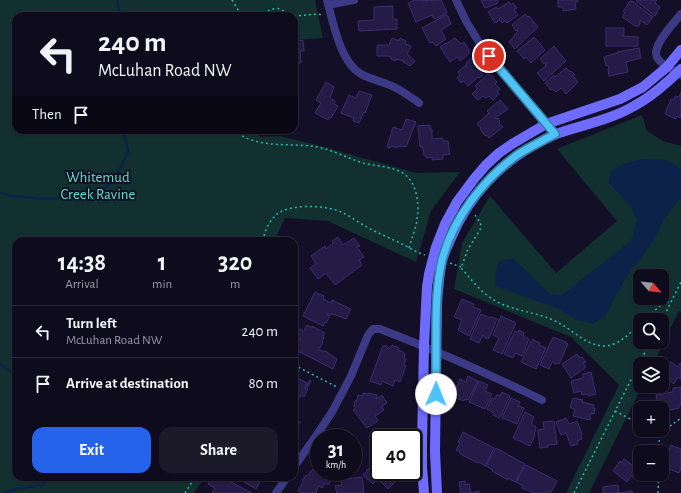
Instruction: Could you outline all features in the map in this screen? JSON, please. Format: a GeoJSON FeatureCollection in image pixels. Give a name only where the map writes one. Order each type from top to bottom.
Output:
{"type":"FeatureCollection","features":[{"type":"Feature","properties":{"kind":"street"},"geometry":{"type":"LineString","coordinates":[[354,0],[328,3],[339,44],[348,62],[354,69],[362,74],[396,88],[419,103]]}},
{"type":"Feature","properties":{"kind":"street"},"geometry":{"type":"LineString","coordinates":[[456,0],[466,21],[480,44],[555,134]]}},
{"type":"Feature","properties":{"kind":"street"},"geometry":{"type":"LineString","coordinates":[[437,493],[435,452],[437,303],[441,268],[446,249],[458,222],[474,197],[495,174],[518,155],[555,134],[610,117],[633,107],[654,94],[680,72],[667,67],[658,59],[656,54],[659,42],[681,14]]}},
{"type":"Feature","properties":{"kind":"street"},"geometry":{"type":"LineString","coordinates":[[424,493],[422,444],[426,301],[429,274],[436,247],[450,213],[465,190],[486,164],[512,144],[546,124],[620,99],[643,87],[667,67],[681,50]]}},
{"type":"Feature","properties":{"kind":"street"},"geometry":{"type":"LineString","coordinates":[[322,429],[344,390],[368,335],[373,329],[380,329],[436,351],[542,400]]}},
{"type":"Feature","properties":{"kind":"street"},"geometry":{"type":"LineString","coordinates":[[298,462],[310,447]]}},
{"type":"Feature","properties":{"kind":"street"},"geometry":{"type":"LineString","coordinates":[[276,493],[284,481]]}},
{"type":"Feature","properties":{"kind":"path"},"geometry":{"type":"LineString","coordinates":[[232,0],[240,12]]}},
{"type":"Feature","properties":{"kind":"path"},"geometry":{"type":"LineString","coordinates":[[268,12],[274,9],[278,9],[283,12]]}},
{"type":"Feature","properties":{"kind":"path"},"geometry":{"type":"LineString","coordinates":[[298,16],[318,14],[332,16]]}},
{"type":"Feature","properties":{"kind":"path"},"geometry":{"type":"LineString","coordinates":[[240,134],[245,138],[259,142],[326,149],[363,163],[398,170],[406,174],[413,183],[418,214],[409,248],[337,210],[321,207],[288,208],[278,213],[271,220],[264,237]]}},
{"type":"Feature","properties":{"kind":"path"},"geometry":{"type":"LineString","coordinates":[[475,215],[480,222],[480,230],[468,249],[461,268],[480,290],[490,298],[508,307],[539,315],[560,323],[587,341],[601,346],[616,343],[633,330]]}},
{"type":"Feature","properties":{"kind":"path"},"geometry":{"type":"LineString","coordinates":[[666,313],[681,282]]}},
{"type":"Feature","properties":{"kind":"path"},"geometry":{"type":"LineString","coordinates":[[652,313],[664,302],[671,302]]}},
{"type":"Feature","properties":{"kind":"path"},"geometry":{"type":"LineString","coordinates":[[574,493],[646,349]]}},
{"type":"Feature","properties":{"kind":"path"},"geometry":{"type":"LineString","coordinates":[[298,367],[344,390]]}},
{"type":"Feature","properties":{"kind":"path"},"geometry":{"type":"LineString","coordinates":[[615,411],[633,420]]}},
{"type":"Feature","properties":{"kind":"path"},"geometry":{"type":"LineString","coordinates":[[669,426],[681,418]]}},
{"type":"Feature","properties":{"kind":"path"},"geometry":{"type":"LineString","coordinates":[[185,493],[192,481]]}},
{"type":"Feature","properties":{"kind":"path"},"geometry":{"type":"LineString","coordinates":[[658,493],[659,481]]}},
{"type":"Feature","properties":{"kind":"green space","name":"Whitemud Creek Ravine"},"geometry":{"type":"Polygon","coordinates":[[[0,0],[315,0],[323,38],[298,40],[298,12],[12,12],[12,134],[255,134],[261,137],[280,136],[416,173],[460,172],[431,211],[416,262],[328,221],[285,218],[276,237],[12,237],[12,481],[202,481],[194,493],[0,493],[0,0]]]}},
{"type":"Feature","properties":{"kind":"green space"},"geometry":{"type":"Polygon","coordinates":[[[642,115],[647,131],[663,141],[681,146],[681,312],[679,311],[669,331],[669,313],[633,313],[633,349],[660,349],[656,357],[633,357],[633,393],[639,393],[635,401],[633,401],[633,404],[589,493],[566,493],[619,385],[571,337],[454,289],[462,243],[490,196],[556,273],[617,221],[557,149],[642,115]]]}},
{"type":"Feature","properties":{"kind":"water"},"geometry":{"type":"Polygon","coordinates":[[[642,159],[666,160],[681,168],[681,197],[664,219],[657,236],[625,279],[606,315],[593,324],[578,320],[556,308],[496,286],[495,275],[499,261],[513,258],[550,294],[562,295],[631,241],[637,219],[630,206],[609,183],[609,181],[611,173],[616,167],[642,159]]]}},
{"type":"Feature","properties":{"kind":"building"},"geometry":{"type":"Polygon","coordinates":[[[415,0],[441,0],[447,12],[446,14],[434,19],[432,15],[416,22],[408,3],[415,0]]]}},
{"type":"Feature","properties":{"kind":"building"},"geometry":{"type":"Polygon","coordinates":[[[481,0],[497,0],[498,3],[485,8],[481,0]]]}},
{"type":"Feature","properties":{"kind":"building"},"geometry":{"type":"Polygon","coordinates":[[[558,0],[578,0],[575,2],[576,9],[563,11],[563,7],[558,7],[558,0]]]}},
{"type":"Feature","properties":{"kind":"building"},"geometry":{"type":"Polygon","coordinates":[[[657,0],[655,3],[660,7],[655,16],[636,1],[657,0]]]}},
{"type":"Feature","properties":{"kind":"building"},"geometry":{"type":"Polygon","coordinates":[[[630,1],[653,17],[647,25],[640,20],[640,24],[635,26],[622,17],[625,13],[623,11],[630,1]]]}},
{"type":"Feature","properties":{"kind":"building"},"geometry":{"type":"Polygon","coordinates":[[[509,2],[511,5],[513,3],[517,8],[514,10],[518,15],[507,23],[505,21],[502,23],[501,17],[499,19],[500,20],[495,23],[488,12],[496,7],[498,9],[509,2]]]}},
{"type":"Feature","properties":{"kind":"building"},"geometry":{"type":"Polygon","coordinates":[[[393,6],[393,19],[397,19],[397,29],[359,31],[358,21],[374,20],[374,7],[393,6]]]}},
{"type":"Feature","properties":{"kind":"building"},"geometry":{"type":"Polygon","coordinates":[[[525,14],[528,17],[529,16],[538,27],[515,49],[509,41],[518,31],[516,31],[512,25],[525,14]]]}},
{"type":"Feature","properties":{"kind":"building"},"geometry":{"type":"Polygon","coordinates":[[[446,15],[448,16],[451,24],[441,30],[446,39],[436,46],[433,42],[430,43],[422,28],[446,15]]]}},
{"type":"Feature","properties":{"kind":"building"},"geometry":{"type":"Polygon","coordinates":[[[606,28],[624,28],[624,35],[622,36],[638,37],[638,46],[606,46],[606,28]]]}},
{"type":"Feature","properties":{"kind":"building"},"geometry":{"type":"Polygon","coordinates":[[[534,37],[545,50],[531,63],[526,57],[524,59],[517,51],[534,37]]]}},
{"type":"Feature","properties":{"kind":"building"},"geometry":{"type":"Polygon","coordinates":[[[392,38],[399,41],[400,38],[406,41],[405,44],[411,46],[407,54],[415,61],[410,66],[403,62],[404,61],[396,59],[396,61],[388,56],[377,56],[377,45],[389,45],[392,38]]]}},
{"type":"Feature","properties":{"kind":"building"},"geometry":{"type":"Polygon","coordinates":[[[455,38],[461,44],[464,42],[470,53],[460,61],[457,57],[450,62],[440,47],[455,38]]]}},
{"type":"Feature","properties":{"kind":"building"},"geometry":{"type":"Polygon","coordinates":[[[303,40],[304,51],[300,51],[301,63],[298,63],[298,41],[303,40]]]}},
{"type":"Feature","properties":{"kind":"building"},"geometry":{"type":"Polygon","coordinates":[[[554,46],[566,61],[544,81],[537,73],[546,66],[545,65],[547,63],[546,62],[544,64],[540,59],[554,46]]]}},
{"type":"Feature","properties":{"kind":"building"},"geometry":{"type":"Polygon","coordinates":[[[639,48],[641,58],[626,62],[628,72],[609,76],[609,68],[608,65],[606,66],[604,57],[618,53],[617,52],[639,48]]]}},
{"type":"Feature","properties":{"kind":"building"},"geometry":{"type":"Polygon","coordinates":[[[473,57],[482,67],[479,70],[483,75],[479,78],[478,77],[468,86],[464,81],[461,83],[457,78],[460,75],[458,72],[473,57]]]}},
{"type":"Feature","properties":{"kind":"building"},"geometry":{"type":"Polygon","coordinates":[[[566,68],[575,75],[573,76],[578,82],[566,94],[561,88],[556,92],[553,89],[551,90],[545,83],[554,75],[555,77],[566,68]]]}},
{"type":"Feature","properties":{"kind":"building"},"geometry":{"type":"Polygon","coordinates":[[[488,74],[490,74],[497,82],[495,84],[500,89],[497,92],[499,94],[493,100],[489,96],[486,98],[483,96],[478,100],[472,94],[477,89],[475,86],[488,74]]]}},
{"type":"Feature","properties":{"kind":"building"},"geometry":{"type":"Polygon","coordinates":[[[326,82],[334,87],[330,98],[335,101],[334,104],[338,106],[331,118],[329,117],[328,120],[315,113],[321,103],[316,100],[326,82]]]}},
{"type":"Feature","properties":{"kind":"building"},"geometry":{"type":"Polygon","coordinates":[[[359,91],[372,95],[365,113],[364,112],[359,123],[353,121],[354,118],[341,113],[349,95],[356,98],[359,91]]]}},
{"type":"Feature","properties":{"kind":"building"},"geometry":{"type":"Polygon","coordinates":[[[681,92],[681,115],[680,118],[677,116],[676,119],[665,114],[671,99],[674,100],[675,96],[679,97],[681,92]]]}},
{"type":"Feature","properties":{"kind":"building"},"geometry":{"type":"Polygon","coordinates":[[[500,100],[508,109],[495,118],[498,118],[499,123],[503,127],[489,138],[487,135],[485,136],[477,124],[489,113],[487,111],[500,100]]]}},
{"type":"Feature","properties":{"kind":"building"},"geometry":{"type":"Polygon","coordinates":[[[406,119],[416,122],[406,147],[387,147],[393,127],[402,130],[406,119]]]}},
{"type":"Feature","properties":{"kind":"building"},"geometry":{"type":"Polygon","coordinates":[[[430,125],[430,129],[432,129],[432,139],[443,138],[443,141],[448,141],[450,154],[443,155],[443,159],[432,160],[432,157],[426,158],[426,155],[424,156],[423,147],[420,147],[418,126],[430,125]]]}},
{"type":"Feature","properties":{"kind":"building"},"geometry":{"type":"Polygon","coordinates":[[[338,237],[343,245],[354,238],[360,246],[357,247],[364,257],[359,260],[362,265],[335,285],[326,273],[318,279],[310,268],[316,264],[311,256],[325,246],[326,249],[333,243],[332,241],[338,237]]]}},
{"type":"Feature","properties":{"kind":"building"},"geometry":{"type":"Polygon","coordinates":[[[315,292],[324,296],[323,299],[331,303],[332,300],[351,309],[346,319],[328,313],[327,315],[330,316],[323,326],[303,316],[315,292]]]}},
{"type":"Feature","properties":{"kind":"building"},"geometry":{"type":"Polygon","coordinates":[[[462,299],[474,304],[473,307],[481,310],[469,336],[458,330],[462,320],[454,317],[462,299]]]}},
{"type":"Feature","properties":{"kind":"building"},"geometry":{"type":"Polygon","coordinates":[[[481,314],[497,319],[489,338],[485,338],[483,335],[479,343],[470,339],[481,314]]]}},
{"type":"Feature","properties":{"kind":"building"},"geometry":{"type":"Polygon","coordinates":[[[501,316],[516,323],[502,354],[493,350],[499,338],[493,335],[501,316]]]}},
{"type":"Feature","properties":{"kind":"building"},"geometry":{"type":"Polygon","coordinates":[[[307,325],[325,333],[323,342],[318,349],[324,352],[325,351],[337,359],[333,369],[298,351],[298,342],[300,339],[298,338],[298,333],[300,329],[304,331],[307,325]]]}},
{"type":"Feature","properties":{"kind":"building"},"geometry":{"type":"Polygon","coordinates":[[[519,330],[524,333],[523,336],[529,339],[522,356],[515,353],[513,358],[504,354],[515,331],[518,333],[519,330]]]}},
{"type":"Feature","properties":{"kind":"building"},"geometry":{"type":"Polygon","coordinates":[[[553,337],[568,344],[559,364],[552,362],[549,369],[540,365],[553,337]]]}},
{"type":"Feature","properties":{"kind":"building"},"geometry":{"type":"Polygon","coordinates":[[[532,339],[540,343],[539,345],[546,348],[536,369],[521,362],[532,339]]]}},
{"type":"Feature","properties":{"kind":"building"},"geometry":{"type":"Polygon","coordinates":[[[392,345],[399,348],[398,351],[405,354],[404,358],[406,359],[404,365],[406,366],[400,382],[395,380],[393,386],[382,381],[381,385],[370,381],[383,346],[387,346],[390,349],[392,345]]]}},
{"type":"Feature","properties":{"kind":"building"},"geometry":{"type":"Polygon","coordinates":[[[577,354],[586,362],[583,363],[586,367],[571,378],[562,364],[577,354]]]}},
{"type":"Feature","properties":{"kind":"building"},"geometry":{"type":"Polygon","coordinates":[[[671,362],[678,367],[680,363],[681,364],[681,379],[678,377],[674,384],[669,381],[669,365],[671,362]]]}},
{"type":"Feature","properties":{"kind":"building"},"geometry":{"type":"Polygon","coordinates":[[[591,372],[596,394],[588,396],[587,394],[582,395],[581,391],[574,393],[571,381],[583,378],[583,374],[591,372]]]}},
{"type":"Feature","properties":{"kind":"building"},"geometry":{"type":"Polygon","coordinates":[[[468,376],[478,381],[468,400],[465,399],[464,401],[458,399],[460,396],[454,393],[460,379],[466,382],[468,376]]]}},
{"type":"Feature","properties":{"kind":"building"},"geometry":{"type":"Polygon","coordinates":[[[298,378],[307,383],[304,389],[310,380],[311,381],[304,397],[301,395],[298,400],[298,378]]]}},
{"type":"Feature","properties":{"kind":"building"},"geometry":{"type":"Polygon","coordinates":[[[479,381],[488,385],[485,391],[492,394],[485,409],[469,402],[479,381]]]}},
{"type":"Feature","properties":{"kind":"building"},"geometry":{"type":"Polygon","coordinates":[[[681,387],[681,405],[679,405],[679,408],[669,410],[669,401],[657,401],[656,395],[673,392],[673,388],[681,387]]]}},
{"type":"Feature","properties":{"kind":"building"},"geometry":{"type":"Polygon","coordinates":[[[502,392],[510,396],[499,418],[487,409],[492,398],[495,399],[497,395],[500,396],[502,392]]]}},
{"type":"Feature","properties":{"kind":"building"},"geometry":{"type":"Polygon","coordinates":[[[363,393],[377,395],[376,399],[382,395],[387,403],[382,406],[384,410],[375,416],[378,421],[367,428],[353,410],[356,408],[354,406],[358,395],[363,396],[363,393]]]}},
{"type":"Feature","properties":{"kind":"building"},"geometry":{"type":"Polygon","coordinates":[[[511,398],[520,402],[518,406],[524,408],[517,424],[502,418],[511,398]]]}},
{"type":"Feature","properties":{"kind":"building"},"geometry":{"type":"Polygon","coordinates":[[[573,398],[583,400],[582,402],[594,405],[594,414],[591,413],[590,420],[573,416],[575,410],[570,407],[573,398]]]}},
{"type":"Feature","properties":{"kind":"building"},"geometry":{"type":"Polygon","coordinates":[[[525,412],[534,417],[531,424],[536,427],[535,435],[530,446],[513,438],[525,412]]]}},
{"type":"Feature","properties":{"kind":"building"},"geometry":{"type":"Polygon","coordinates":[[[566,418],[569,424],[577,421],[582,434],[582,439],[577,441],[578,444],[571,446],[566,433],[561,435],[556,422],[566,418]]]}},
{"type":"Feature","properties":{"kind":"building"},"geometry":{"type":"Polygon","coordinates":[[[554,421],[557,444],[540,448],[538,430],[544,429],[543,422],[554,421]]]}},
{"type":"Feature","properties":{"kind":"building"},"geometry":{"type":"Polygon","coordinates":[[[463,432],[494,448],[485,466],[462,455],[456,450],[463,432]]]}},
{"type":"Feature","properties":{"kind":"building"},"geometry":{"type":"Polygon","coordinates":[[[671,445],[681,449],[681,468],[679,473],[669,469],[669,450],[671,445]]]}},
{"type":"Feature","properties":{"kind":"building"},"geometry":{"type":"Polygon","coordinates":[[[496,448],[525,464],[515,482],[508,478],[508,480],[486,466],[496,448]]]}},
{"type":"Feature","properties":{"kind":"building"},"geometry":{"type":"Polygon","coordinates":[[[624,459],[633,466],[633,477],[631,476],[627,482],[613,471],[620,461],[621,463],[624,459]]]}},
{"type":"Feature","properties":{"kind":"building"},"geometry":{"type":"Polygon","coordinates":[[[526,465],[557,481],[551,492],[534,493],[522,488],[523,486],[516,482],[526,465]]]}},
{"type":"Feature","properties":{"kind":"building"},"geometry":{"type":"Polygon","coordinates":[[[370,467],[370,481],[376,481],[373,484],[363,475],[370,467]]]}},
{"type":"Feature","properties":{"kind":"building"},"geometry":{"type":"Polygon","coordinates":[[[310,472],[310,481],[331,481],[328,485],[325,483],[322,488],[319,486],[316,493],[302,493],[298,491],[303,482],[302,481],[306,475],[307,476],[310,472]]]}},
{"type":"Feature","properties":{"kind":"building"},"geometry":{"type":"Polygon","coordinates":[[[362,477],[364,493],[337,493],[335,486],[342,485],[340,481],[362,481],[362,477]]]}},
{"type":"Feature","properties":{"kind":"building"},"geometry":{"type":"Polygon","coordinates":[[[210,481],[229,481],[252,493],[212,493],[215,488],[208,484],[210,481]]]}},
{"type":"Feature","properties":{"kind":"building"},"geometry":{"type":"Polygon","coordinates":[[[244,481],[260,481],[256,489],[244,481]]]}},
{"type":"Feature","properties":{"kind":"building"},"geometry":{"type":"Polygon","coordinates":[[[380,481],[396,481],[388,489],[380,481]]]}},
{"type":"Feature","properties":{"kind":"building"},"geometry":{"type":"Polygon","coordinates":[[[465,481],[465,485],[469,484],[471,493],[461,493],[459,482],[465,481]]]}},
{"type":"Feature","properties":{"kind":"building"},"geometry":{"type":"Polygon","coordinates":[[[618,485],[619,493],[603,493],[603,487],[618,485]]]}},
{"type":"Feature","properties":{"kind":"building"},"geometry":{"type":"Polygon","coordinates":[[[632,491],[633,493],[619,493],[632,491]]]}},
{"type":"Feature","properties":{"kind":"waterway"},"geometry":{"type":"LineString","coordinates":[[117,0],[119,12]]}},
{"type":"Feature","properties":{"kind":"waterway"},"geometry":{"type":"LineString","coordinates":[[0,193],[11,196],[47,199],[87,197],[104,189],[117,175],[128,152],[125,134]]}},
{"type":"Feature","properties":{"kind":"waterway"},"geometry":{"type":"LineString","coordinates":[[0,364],[12,373]]}},
{"type":"Feature","properties":{"kind":"waterway"},"geometry":{"type":"LineString","coordinates":[[3,493],[42,485],[46,481]]}},
{"type":"Feature","properties":{"kind":"route"},"geometry":{"type":"LineString","coordinates":[[436,394],[436,316],[438,289],[442,261],[452,234],[474,197],[495,174],[518,155],[555,134],[489,56]]}}]}
